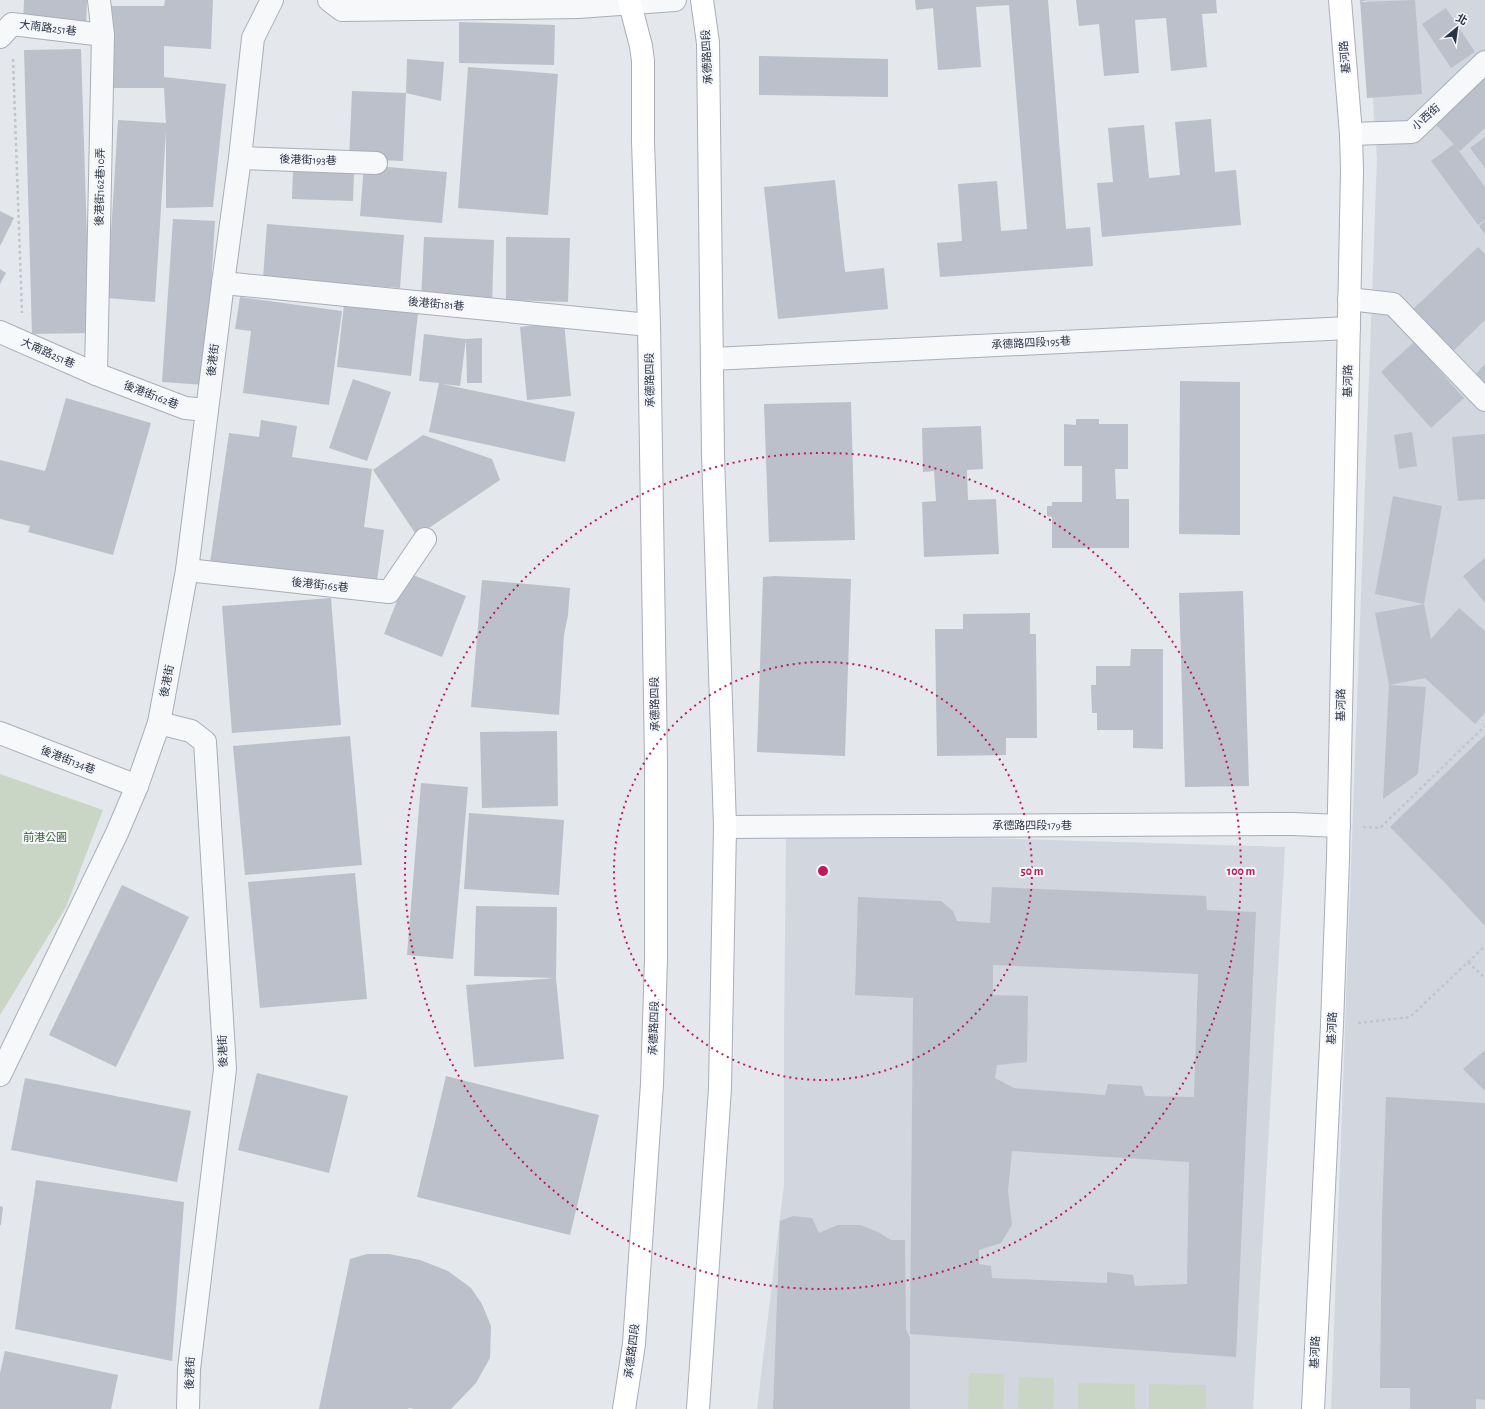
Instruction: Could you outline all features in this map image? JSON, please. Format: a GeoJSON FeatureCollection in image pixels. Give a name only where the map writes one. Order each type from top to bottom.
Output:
{"type":"FeatureCollection","features":[{"type":"Feature","properties":{"kind":"main road","name":"承德路四段"},"geometry":{"type":"LineString","coordinates":[[698,1409],[720,1088],[725,827],[712,454],[708,43],[702,0]]}},
{"type":"Feature","properties":{"kind":"main road","name":"基河路"},"geometry":{"type":"LineString","coordinates":[[1313,1409],[1332,1026],[1338,858],[1349,328],[1352,171],[1351,134],[1340,0]]}},
{"type":"Feature","properties":{"kind":"main road","name":"承德路四段"},"geometry":{"type":"LineString","coordinates":[[624,1409],[635,1336],[652,1084],[656,959],[656,763],[649,325],[643,141],[643,62],[641,46],[630,2]]}},
{"type":"Feature","properties":{"kind":"street","name":"後港街162巷10弄"},"geometry":{"type":"LineString","coordinates":[[96,374],[102,35],[100,0]]}},
{"type":"Feature","properties":{"kind":"street","name":"後港街"},"geometry":{"type":"LineString","coordinates":[[0,1075],[117,833],[137,786],[159,723],[187,570],[222,283],[240,158],[253,38],[272,0]]}},
{"type":"Feature","properties":{"kind":"street"},"geometry":{"type":"LineString","coordinates":[[330,0],[342,10],[578,7],[630,2],[675,0]]}},
{"type":"Feature","properties":{"kind":"street","name":"大南路251巷"},"geometry":{"type":"LineString","coordinates":[[6,31],[102,35]]}},
{"type":"Feature","properties":{"kind":"street","name":"小西街"},"geometry":{"type":"LineString","coordinates":[[1351,134],[1412,132],[1485,62]]}},
{"type":"Feature","properties":{"kind":"street","name":"後港街193巷"},"geometry":{"type":"LineString","coordinates":[[240,158],[376,163]]}},
{"type":"Feature","properties":{"kind":"street","name":"後港街181巷"},"geometry":{"type":"LineString","coordinates":[[222,283],[649,325]]}},
{"type":"Feature","properties":{"kind":"street"},"geometry":{"type":"LineString","coordinates":[[1349,299],[1393,304],[1485,400]]}},
{"type":"Feature","properties":{"kind":"street","name":"承德路四段195巷"},"geometry":{"type":"LineString","coordinates":[[712,359],[1349,328]]}},
{"type":"Feature","properties":{"kind":"street","name":"大南路251巷"},"geometry":{"type":"LineString","coordinates":[[0,332],[96,374]]}},
{"type":"Feature","properties":{"kind":"street","name":"後港街162巷"},"geometry":{"type":"LineString","coordinates":[[96,374],[185,408],[207,410]]}},
{"type":"Feature","properties":{"kind":"street","name":"後港街165巷"},"geometry":{"type":"LineString","coordinates":[[187,570],[389,592],[425,539]]}},
{"type":"Feature","properties":{"kind":"street","name":"後港街"},"geometry":{"type":"LineString","coordinates":[[159,723],[191,731],[205,742],[224,1069],[189,1369],[188,1409]]}},
{"type":"Feature","properties":{"kind":"street","name":"後港街134巷"},"geometry":{"type":"LineString","coordinates":[[0,733],[137,786]]}},
{"type":"Feature","properties":{"kind":"street","name":"承德路四段179巷"},"geometry":{"type":"LineString","coordinates":[[725,827],[1293,824],[1338,826]]}},
{"type":"Feature","properties":{"kind":"path"},"geometry":{"type":"LineString","coordinates":[[6,31],[23,343]]}},
{"type":"Feature","properties":{"kind":"path"},"geometry":{"type":"LineString","coordinates":[[1338,826],[1380,828],[1485,726]]}},
{"type":"Feature","properties":{"kind":"path"},"geometry":{"type":"LineString","coordinates":[[1332,1026],[1410,1017],[1485,946]]}},
{"type":"Feature","properties":{"kind":"path"},"geometry":{"type":"LineString","coordinates":[[1468,962],[1485,978]]}},
{"type":"Feature","properties":{"kind":"shaded area"},"geometry":{"type":"Polygon","coordinates":[[[1366,0],[1485,0],[1485,1409],[1331,1409],[1377,159],[1366,0]]]}},
{"type":"Feature","properties":{"kind":"shaded area"},"geometry":{"type":"Polygon","coordinates":[[[786,832],[1285,847],[1253,1409],[757,1409],[784,1184],[786,832]]]}},
{"type":"Feature","properties":{"kind":"green space","name":"前港公園"},"geometry":{"type":"Polygon","coordinates":[[[0,774],[103,810],[66,907],[0,1015],[0,774]]]}},
{"type":"Feature","properties":{"kind":"green space"},"geometry":{"type":"Polygon","coordinates":[[[969,1373],[1004,1374],[1003,1409],[968,1409],[969,1373]]]}},
{"type":"Feature","properties":{"kind":"green space"},"geometry":{"type":"Polygon","coordinates":[[[1019,1377],[1054,1378],[1053,1409],[1018,1409],[1019,1377]]]}},
{"type":"Feature","properties":{"kind":"green space"},"geometry":{"type":"Polygon","coordinates":[[[1078,1383],[1135,1384],[1135,1409],[1078,1409],[1078,1383]]]}},
{"type":"Feature","properties":{"kind":"green space"},"geometry":{"type":"Polygon","coordinates":[[[1149,1384],[1206,1385],[1206,1409],[1149,1409],[1149,1384]]]}},
{"type":"Feature","properties":{"kind":"building"},"geometry":{"type":"Polygon","coordinates":[[[24,0],[87,0],[86,28],[23,24],[24,0]]]}},
{"type":"Feature","properties":{"kind":"building"},"geometry":{"type":"Polygon","coordinates":[[[165,0],[213,0],[211,49],[164,46],[164,77],[226,84],[213,207],[166,208],[166,131],[155,302],[107,298],[118,120],[166,123],[164,88],[111,88],[111,6],[164,6],[165,0]]]}},
{"type":"Feature","properties":{"kind":"building"},"geometry":{"type":"Polygon","coordinates":[[[915,0],[1048,0],[1066,229],[1090,227],[1093,266],[940,277],[937,243],[962,241],[958,184],[997,181],[1001,231],[1027,229],[1009,5],[976,7],[981,67],[938,70],[933,8],[916,10],[915,0]]]}},
{"type":"Feature","properties":{"kind":"building"},"geometry":{"type":"Polygon","coordinates":[[[1076,0],[1216,0],[1217,13],[1202,14],[1207,67],[1171,71],[1166,18],[1135,20],[1139,73],[1104,76],[1099,24],[1079,26],[1076,0]]]}},
{"type":"Feature","properties":{"kind":"building"},"geometry":{"type":"Polygon","coordinates":[[[1360,0],[1367,0],[1361,2],[1415,0],[1422,94],[1367,98],[1360,0]]]}},
{"type":"Feature","properties":{"kind":"building"},"geometry":{"type":"Polygon","coordinates":[[[1446,8],[1475,52],[1451,68],[1422,24],[1446,8]]]}},
{"type":"Feature","properties":{"kind":"building"},"geometry":{"type":"Polygon","coordinates":[[[459,22],[555,25],[554,65],[459,63],[459,22]]]}},
{"type":"Feature","properties":{"kind":"building"},"geometry":{"type":"Polygon","coordinates":[[[81,49],[90,333],[32,334],[24,50],[81,49]]]}},
{"type":"Feature","properties":{"kind":"building"},"geometry":{"type":"Polygon","coordinates":[[[759,56],[888,59],[888,97],[759,95],[759,56]]]}},
{"type":"Feature","properties":{"kind":"building"},"geometry":{"type":"Polygon","coordinates":[[[407,59],[444,62],[441,101],[406,93],[407,59]]]}},
{"type":"Feature","properties":{"kind":"building"},"geometry":{"type":"Polygon","coordinates":[[[1485,64],[1485,128],[1460,151],[1429,117],[1485,64]]]}},
{"type":"Feature","properties":{"kind":"building"},"geometry":{"type":"Polygon","coordinates":[[[468,67],[558,74],[548,215],[458,208],[468,67]]]}},
{"type":"Feature","properties":{"kind":"building"},"geometry":{"type":"Polygon","coordinates":[[[352,91],[406,93],[403,161],[349,159],[352,91]]]}},
{"type":"Feature","properties":{"kind":"building"},"geometry":{"type":"Polygon","coordinates":[[[1211,119],[1215,172],[1236,170],[1241,225],[1102,237],[1097,183],[1113,182],[1108,128],[1144,125],[1149,178],[1180,175],[1175,122],[1211,119]]]}},
{"type":"Feature","properties":{"kind":"building"},"geometry":{"type":"Polygon","coordinates":[[[1485,137],[1485,168],[1470,148],[1485,137]]]}},
{"type":"Feature","properties":{"kind":"building"},"geometry":{"type":"Polygon","coordinates":[[[1454,144],[1485,187],[1485,220],[1478,225],[1431,161],[1454,144]]]}},
{"type":"Feature","properties":{"kind":"building"},"geometry":{"type":"Polygon","coordinates":[[[364,165],[447,172],[442,223],[360,216],[364,165]]]}},
{"type":"Feature","properties":{"kind":"building"},"geometry":{"type":"Polygon","coordinates":[[[293,169],[354,172],[353,201],[292,199],[293,169]]]}},
{"type":"Feature","properties":{"kind":"building"},"geometry":{"type":"Polygon","coordinates":[[[835,180],[845,272],[884,268],[888,309],[778,319],[764,187],[835,180]]]}},
{"type":"Feature","properties":{"kind":"building"},"geometry":{"type":"Polygon","coordinates":[[[0,211],[14,218],[0,246],[0,211]]]}},
{"type":"Feature","properties":{"kind":"building"},"geometry":{"type":"Polygon","coordinates":[[[173,219],[215,221],[205,385],[162,382],[173,219]]]}},
{"type":"Feature","properties":{"kind":"building"},"geometry":{"type":"Polygon","coordinates":[[[1485,221],[1485,234],[1479,226],[1485,221]]]}},
{"type":"Feature","properties":{"kind":"building"},"geometry":{"type":"Polygon","coordinates":[[[267,224],[404,235],[400,288],[263,278],[267,224]]]}},
{"type":"Feature","properties":{"kind":"building"},"geometry":{"type":"Polygon","coordinates":[[[424,237],[494,240],[492,304],[421,301],[424,237]]]}},
{"type":"Feature","properties":{"kind":"building"},"geometry":{"type":"Polygon","coordinates":[[[506,237],[570,238],[568,302],[506,300],[506,237]]]}},
{"type":"Feature","properties":{"kind":"building"},"geometry":{"type":"Polygon","coordinates":[[[1478,247],[1485,254],[1485,320],[1447,357],[1406,316],[1478,247]]]}},
{"type":"Feature","properties":{"kind":"building"},"geometry":{"type":"Polygon","coordinates":[[[0,269],[6,273],[0,284],[0,269]]]}},
{"type":"Feature","properties":{"kind":"building"},"geometry":{"type":"Polygon","coordinates":[[[345,295],[419,304],[411,376],[337,367],[345,295]]]}},
{"type":"Feature","properties":{"kind":"building"},"geometry":{"type":"Polygon","coordinates":[[[240,297],[342,311],[329,405],[243,393],[251,331],[235,329],[240,297]]]}},
{"type":"Feature","properties":{"kind":"building"},"geometry":{"type":"Polygon","coordinates":[[[564,322],[571,396],[527,400],[520,327],[564,322]]]}},
{"type":"Feature","properties":{"kind":"building"},"geometry":{"type":"Polygon","coordinates":[[[424,334],[466,339],[460,386],[442,384],[575,412],[565,462],[429,432],[439,383],[419,381],[424,334]]]}},
{"type":"Feature","properties":{"kind":"building"},"geometry":{"type":"Polygon","coordinates":[[[482,338],[482,383],[467,383],[466,339],[482,338]]]}},
{"type":"Feature","properties":{"kind":"building"},"geometry":{"type":"Polygon","coordinates":[[[1414,342],[1464,398],[1431,428],[1381,372],[1414,342]]]}},
{"type":"Feature","properties":{"kind":"building"},"geometry":{"type":"Polygon","coordinates":[[[1485,364],[1485,396],[1469,381],[1485,364]]]}},
{"type":"Feature","properties":{"kind":"building"},"geometry":{"type":"Polygon","coordinates":[[[353,379],[391,392],[367,461],[329,448],[353,379]]]}},
{"type":"Feature","properties":{"kind":"building"},"geometry":{"type":"Polygon","coordinates":[[[1180,381],[1240,382],[1240,535],[1179,534],[1180,381]]]}},
{"type":"Feature","properties":{"kind":"building"},"geometry":{"type":"Polygon","coordinates":[[[66,398],[151,423],[113,555],[28,532],[30,526],[0,519],[0,460],[45,471],[66,398]]]}},
{"type":"Feature","properties":{"kind":"building"},"geometry":{"type":"Polygon","coordinates":[[[851,402],[855,540],[769,542],[764,404],[851,402]]]}},
{"type":"Feature","properties":{"kind":"building"},"geometry":{"type":"Polygon","coordinates":[[[1076,419],[1099,419],[1099,424],[1128,424],[1128,469],[1115,469],[1116,499],[1129,499],[1129,548],[1052,548],[1052,517],[1047,516],[1047,506],[1052,506],[1052,502],[1082,502],[1082,466],[1064,466],[1064,424],[1076,425],[1076,419]]]}},
{"type":"Feature","properties":{"kind":"building"},"geometry":{"type":"Polygon","coordinates":[[[261,420],[297,426],[292,457],[372,469],[364,527],[384,530],[376,588],[210,563],[229,433],[259,437],[261,420]]]}},
{"type":"Feature","properties":{"kind":"building"},"geometry":{"type":"Polygon","coordinates":[[[981,426],[983,469],[967,470],[968,500],[996,499],[999,554],[924,557],[922,502],[936,501],[934,471],[923,472],[922,428],[981,426]]]}},
{"type":"Feature","properties":{"kind":"building"},"geometry":{"type":"Polygon","coordinates":[[[1412,432],[1417,466],[1399,469],[1394,435],[1412,432]]]}},
{"type":"Feature","properties":{"kind":"building"},"geometry":{"type":"Polygon","coordinates":[[[1485,434],[1485,499],[1458,501],[1452,437],[1485,434]]]}},
{"type":"Feature","properties":{"kind":"building"},"geometry":{"type":"Polygon","coordinates":[[[423,435],[492,459],[500,480],[417,536],[373,470],[423,435]]]}},
{"type":"Feature","properties":{"kind":"building"},"geometry":{"type":"Polygon","coordinates":[[[1393,496],[1442,506],[1424,604],[1375,594],[1393,496]]]}},
{"type":"Feature","properties":{"kind":"building"},"geometry":{"type":"Polygon","coordinates":[[[1485,558],[1485,603],[1463,576],[1485,558]]]}},
{"type":"Feature","properties":{"kind":"building"},"geometry":{"type":"Polygon","coordinates":[[[408,573],[466,596],[442,657],[384,634],[408,573]]]}},
{"type":"Feature","properties":{"kind":"building"},"geometry":{"type":"Polygon","coordinates":[[[774,576],[851,579],[845,756],[757,752],[763,577],[774,576]]]}},
{"type":"Feature","properties":{"kind":"building"},"geometry":{"type":"Polygon","coordinates":[[[482,580],[570,588],[568,615],[564,635],[559,715],[471,707],[482,580]]]}},
{"type":"Feature","properties":{"kind":"building"},"geometry":{"type":"Polygon","coordinates":[[[1243,591],[1249,786],[1185,787],[1179,593],[1243,591]]]}},
{"type":"Feature","properties":{"kind":"building"},"geometry":{"type":"Polygon","coordinates":[[[331,598],[341,725],[232,733],[222,606],[331,598]]]}},
{"type":"Feature","properties":{"kind":"building"},"geometry":{"type":"Polygon","coordinates":[[[1424,604],[1431,639],[1459,608],[1485,631],[1485,713],[1475,724],[1425,678],[1389,685],[1375,613],[1424,604]]]}},
{"type":"Feature","properties":{"kind":"building"},"geometry":{"type":"Polygon","coordinates":[[[1030,613],[1030,634],[1036,634],[1037,738],[1006,738],[1006,755],[937,756],[935,629],[963,629],[963,614],[1030,613]]]}},
{"type":"Feature","properties":{"kind":"building"},"geometry":{"type":"Polygon","coordinates":[[[1131,649],[1163,649],[1163,749],[1133,748],[1133,730],[1097,730],[1097,713],[1092,713],[1091,685],[1096,685],[1096,666],[1130,666],[1131,649]]]}},
{"type":"Feature","properties":{"kind":"building"},"geometry":{"type":"Polygon","coordinates":[[[1389,685],[1426,687],[1418,774],[1383,799],[1389,685]]]}},
{"type":"Feature","properties":{"kind":"building"},"geometry":{"type":"Polygon","coordinates":[[[557,731],[558,806],[482,808],[480,732],[557,731]]]}},
{"type":"Feature","properties":{"kind":"building"},"geometry":{"type":"Polygon","coordinates":[[[1485,735],[1485,926],[1390,827],[1485,735]]]}},
{"type":"Feature","properties":{"kind":"building"},"geometry":{"type":"Polygon","coordinates":[[[350,736],[362,865],[245,875],[233,746],[350,736]]]}},
{"type":"Feature","properties":{"kind":"building"},"geometry":{"type":"Polygon","coordinates":[[[421,783],[468,787],[453,959],[407,955],[421,783]]]}},
{"type":"Feature","properties":{"kind":"building"},"geometry":{"type":"Polygon","coordinates":[[[469,813],[564,820],[559,895],[464,889],[469,813]]]}},
{"type":"Feature","properties":{"kind":"building"},"geometry":{"type":"Polygon","coordinates":[[[355,873],[367,999],[260,1008],[248,882],[355,873]]]}},
{"type":"Feature","properties":{"kind":"building"},"geometry":{"type":"Polygon","coordinates":[[[122,885],[189,917],[116,1067],[49,1035],[122,885]]]}},
{"type":"Feature","properties":{"kind":"building"},"geometry":{"type":"Polygon","coordinates":[[[992,887],[1206,896],[1207,910],[1256,912],[1236,1357],[910,1334],[913,998],[855,995],[858,897],[941,901],[953,911],[957,921],[990,923],[992,887]],[[993,965],[993,995],[1028,996],[1027,1062],[997,1065],[995,1078],[1014,1088],[1105,1095],[1108,1084],[1142,1086],[1145,1096],[1194,1097],[1198,974],[993,965]],[[1012,1151],[1008,1191],[1012,1225],[1001,1243],[979,1250],[979,1264],[991,1266],[992,1278],[1107,1283],[1107,1272],[1133,1275],[1135,1286],[1187,1284],[1189,1162],[1012,1151]]]}},
{"type":"Feature","properties":{"kind":"building"},"geometry":{"type":"Polygon","coordinates":[[[476,906],[557,907],[556,978],[564,1059],[474,1067],[466,985],[555,978],[474,976],[476,906]]]}},
{"type":"Feature","properties":{"kind":"building"},"geometry":{"type":"Polygon","coordinates":[[[1485,1050],[1485,1091],[1463,1069],[1485,1050]]]}},
{"type":"Feature","properties":{"kind":"building"},"geometry":{"type":"Polygon","coordinates":[[[257,1073],[348,1096],[329,1173],[238,1150],[257,1073]]]}},
{"type":"Feature","properties":{"kind":"building"},"geometry":{"type":"Polygon","coordinates":[[[446,1076],[599,1115],[570,1235],[417,1197],[446,1076]]]}},
{"type":"Feature","properties":{"kind":"building"},"geometry":{"type":"Polygon","coordinates":[[[25,1078],[191,1111],[177,1182],[11,1150],[25,1078]]]}},
{"type":"Feature","properties":{"kind":"building"},"geometry":{"type":"Polygon","coordinates":[[[1386,1097],[1485,1103],[1485,1400],[1476,1399],[1476,1409],[1410,1409],[1410,1388],[1380,1388],[1382,1217],[1386,1097]]]}},
{"type":"Feature","properties":{"kind":"building"},"geometry":{"type":"Polygon","coordinates":[[[36,1180],[184,1202],[172,1361],[15,1329],[36,1180]]]}},
{"type":"Feature","properties":{"kind":"building"},"geometry":{"type":"Polygon","coordinates":[[[0,1206],[3,1207],[1,1225],[0,1225],[0,1206]]]}},
{"type":"Feature","properties":{"kind":"building"},"geometry":{"type":"Polygon","coordinates":[[[793,1216],[812,1218],[819,1233],[838,1225],[860,1225],[878,1232],[891,1240],[905,1240],[906,1329],[910,1338],[910,1409],[773,1409],[780,1221],[793,1216]]]}},
{"type":"Feature","properties":{"kind":"building"},"geometry":{"type":"Polygon","coordinates":[[[367,1254],[389,1254],[420,1260],[448,1271],[471,1288],[482,1304],[491,1326],[490,1358],[476,1383],[451,1409],[319,1409],[350,1259],[367,1254]]]}},
{"type":"Feature","properties":{"kind":"building"},"geometry":{"type":"Polygon","coordinates":[[[5,1351],[118,1375],[111,1409],[0,1409],[0,1373],[5,1351]]]}}]}
